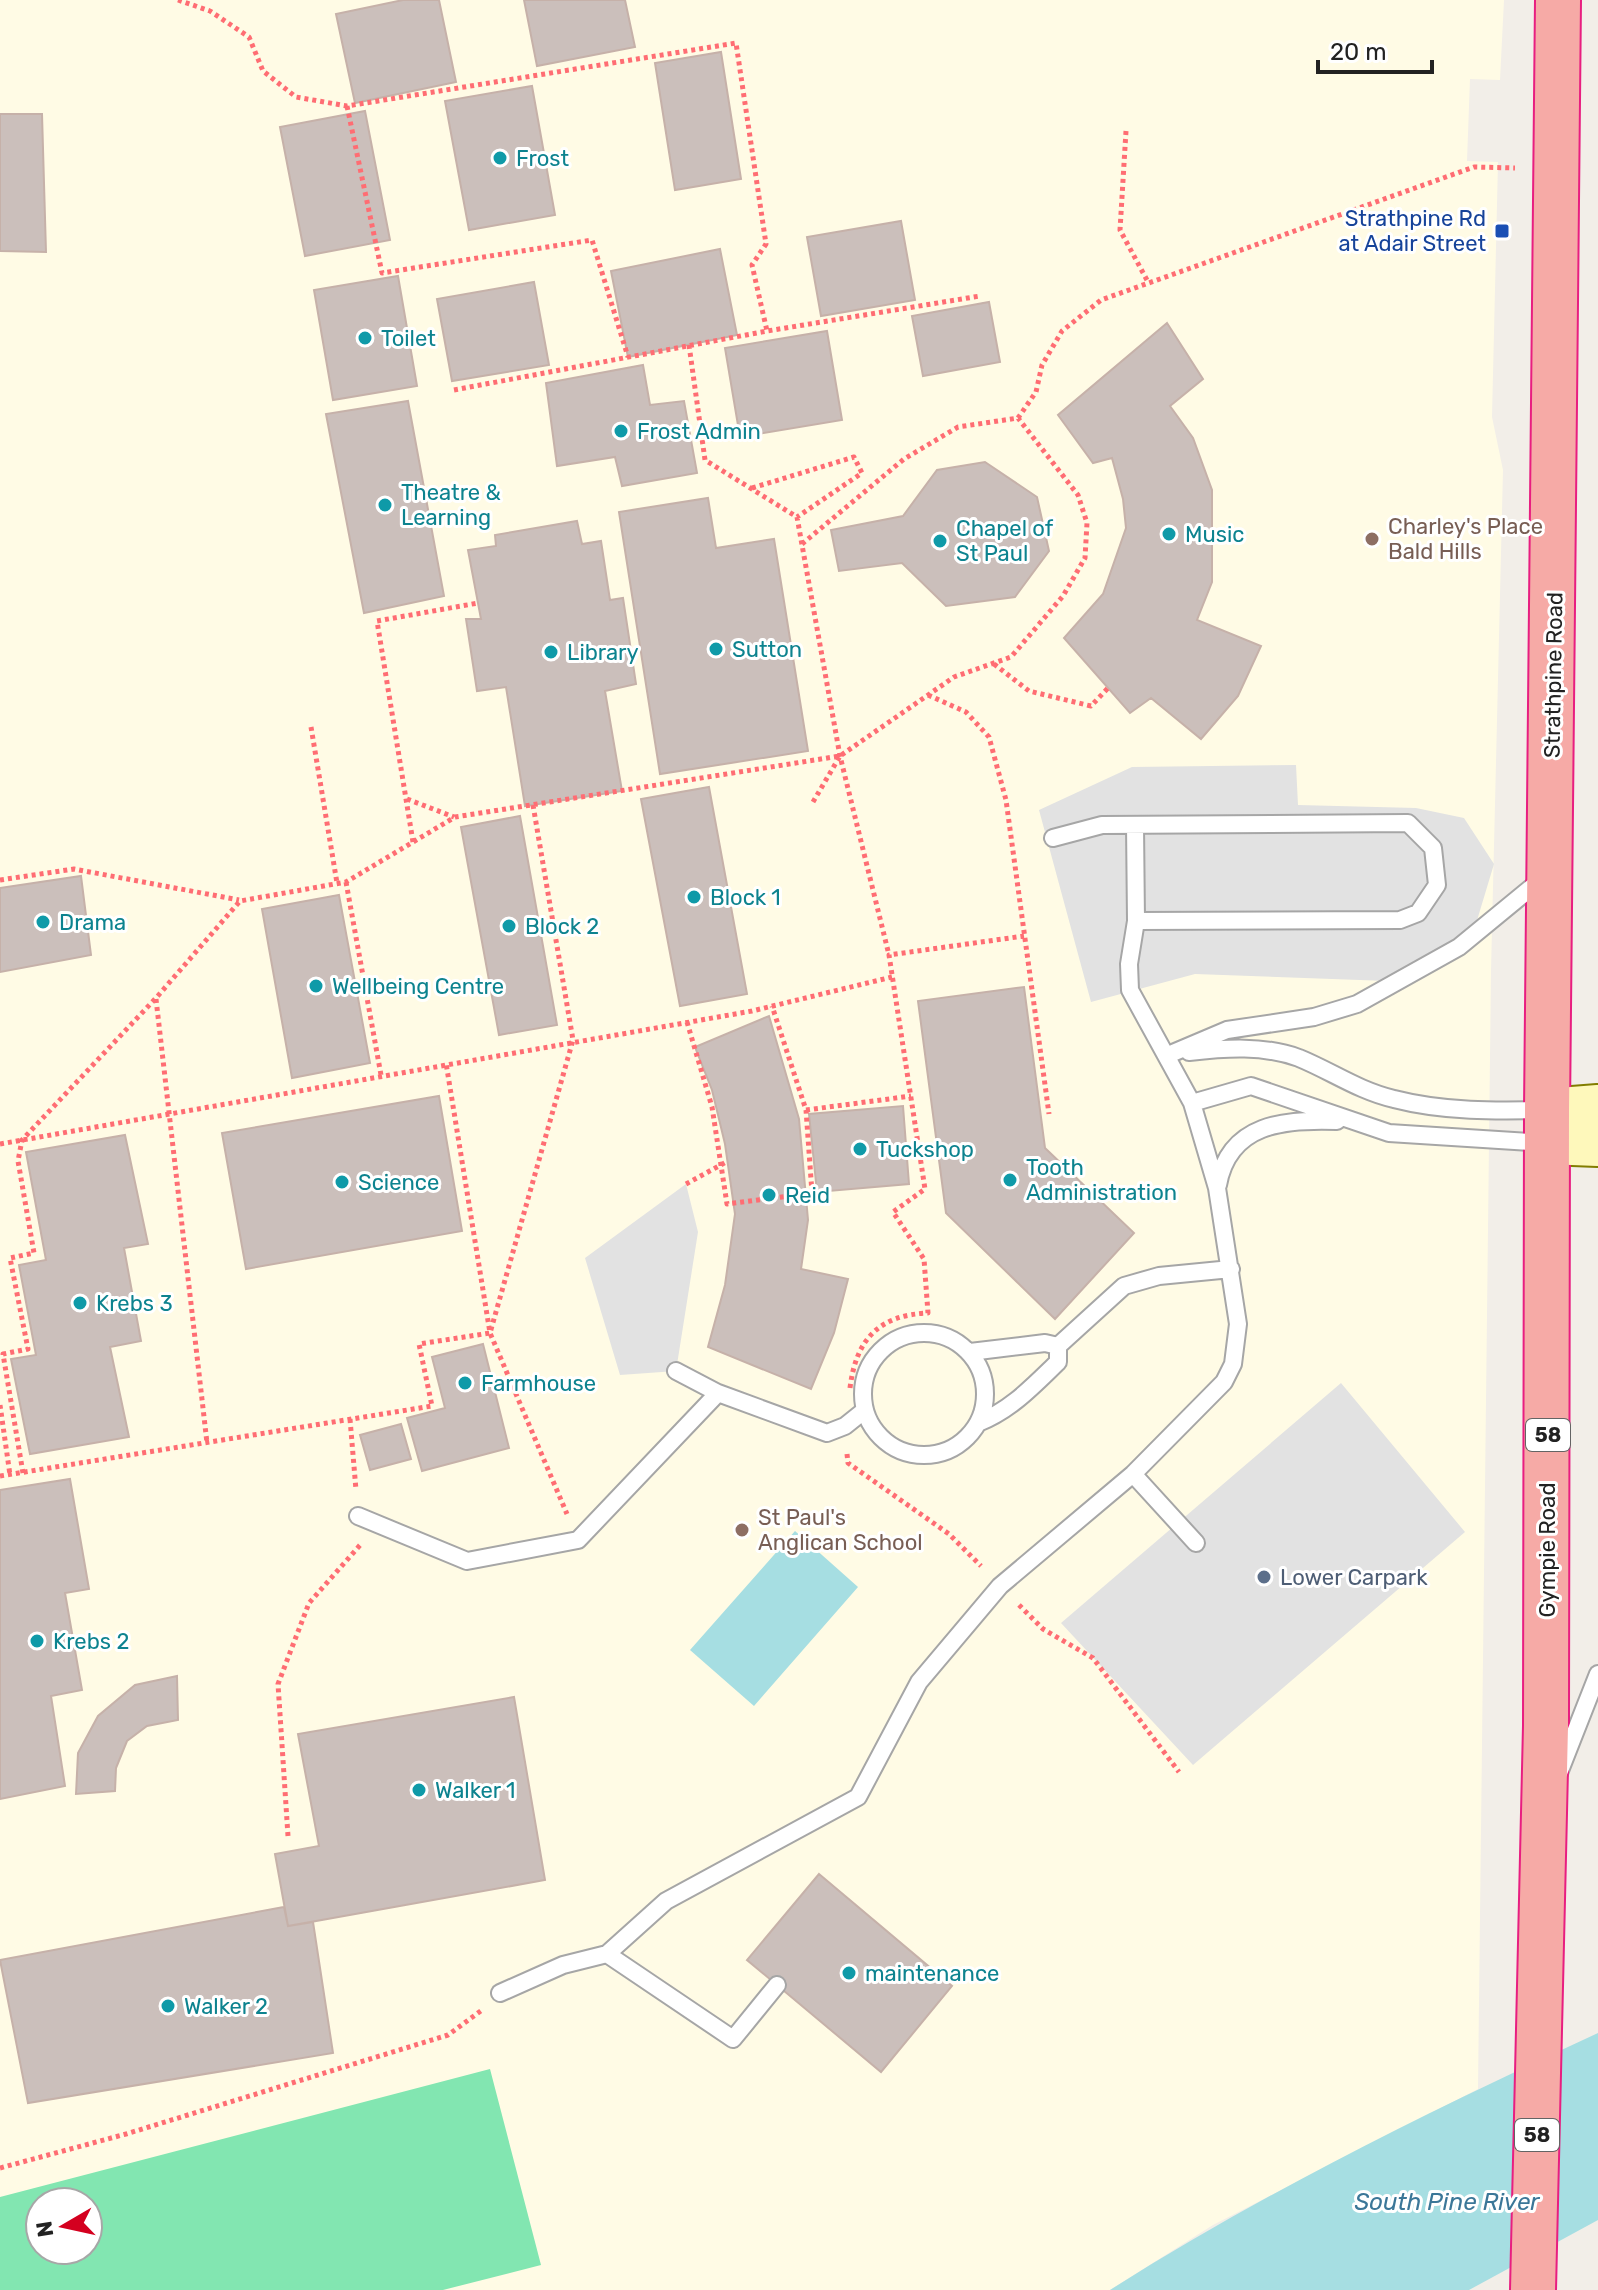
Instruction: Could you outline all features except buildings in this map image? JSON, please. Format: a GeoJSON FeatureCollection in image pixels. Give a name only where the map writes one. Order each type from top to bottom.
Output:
{"type":"FeatureCollection","features":[{"type":"Feature","properties":{"kind":"highway","name":"Strathpine Road"},"geometry":{"type":"LineString","coordinates":[[1547,1126],[1558,0]]}},
{"type":"Feature","properties":{"kind":"highway","name":"Gympie Road"},"geometry":{"type":"LineString","coordinates":[[1533,2290],[1544,1813],[1547,1126]]}},
{"type":"Feature","properties":{"kind":"main road"},"geometry":{"type":"LineString","coordinates":[[1547,1126],[1598,1106]]}},
{"type":"Feature","properties":{"kind":"main road"},"geometry":{"type":"LineString","coordinates":[[1547,1126],[1598,1145]]}},
{"type":"Feature","properties":{"kind":"lane"},"geometry":{"type":"LineString","coordinates":[[1053,838],[1102,825],[1408,823],[1433,848],[1437,885],[1418,913],[1400,920],[1136,921]]}},
{"type":"Feature","properties":{"kind":"lane"},"geometry":{"type":"LineString","coordinates":[[500,1993],[563,1965],[607,1954],[666,1901],[858,1797],[919,1682],[1000,1586],[1133,1474],[1212,1397],[1233,1364],[1238,1324],[1217,1188],[1192,1103],[1130,990],[1129,964],[1136,921],[1135,825]]}},
{"type":"Feature","properties":{"kind":"lane"},"geometry":{"type":"LineString","coordinates":[[1168,1055],[1227,1030],[1314,1017],[1357,1004],[1459,947],[1551,871]]}},
{"type":"Feature","properties":{"kind":"lane"},"geometry":{"type":"LineString","coordinates":[[1168,1055],[1252,1049],[1298,1058],[1346,1083],[1394,1099],[1481,1110],[1547,1126]]}},
{"type":"Feature","properties":{"kind":"lane"},"geometry":{"type":"LineString","coordinates":[[1192,1103],[1251,1086],[1389,1133],[1547,1126]]}},
{"type":"Feature","properties":{"kind":"lane"},"geometry":{"type":"LineString","coordinates":[[1217,1188],[1220,1170],[1236,1145],[1252,1130],[1305,1120],[1347,1121]]}},
{"type":"Feature","properties":{"kind":"lane"},"geometry":{"type":"LineString","coordinates":[[978,1423],[986,1391],[981,1370],[970,1352],[955,1340],[937,1333],[918,1332],[899,1338],[883,1348],[871,1363],[863,1391],[865,1410],[883,1439],[905,1452],[922,1455],[955,1447],[978,1423],[999,1415],[1058,1362],[1058,1346],[1124,1286],[1159,1276],[1231,1269]]}},
{"type":"Feature","properties":{"kind":"lane"},"geometry":{"type":"LineString","coordinates":[[970,1352],[1045,1343],[1058,1346]]}},
{"type":"Feature","properties":{"kind":"lane"},"geometry":{"type":"LineString","coordinates":[[676,1371],[718,1393],[827,1433],[845,1426],[865,1410]]}},
{"type":"Feature","properties":{"kind":"lane"},"geometry":{"type":"LineString","coordinates":[[358,1516],[467,1561],[578,1540],[718,1393]]}},
{"type":"Feature","properties":{"kind":"lane"},"geometry":{"type":"LineString","coordinates":[[1133,1474],[1196,1543]]}},
{"type":"Feature","properties":{"kind":"lane","name":"Gympie Road"},"geometry":{"type":"LineString","coordinates":[[1544,1813],[1598,1674]]}},
{"type":"Feature","properties":{"kind":"lane"},"geometry":{"type":"LineString","coordinates":[[607,1954],[733,2039],[777,1985]]}},
{"type":"Feature","properties":{"kind":"path"},"geometry":{"type":"LineString","coordinates":[[178,0],[210,11],[249,37],[263,71],[296,97],[347,106],[736,43],[766,244],[752,265],[767,331]]}},
{"type":"Feature","properties":{"kind":"path"},"geometry":{"type":"LineString","coordinates":[[347,106],[382,273],[592,240],[628,357]]}},
{"type":"Feature","properties":{"kind":"path"},"geometry":{"type":"LineString","coordinates":[[1126,131],[1120,230],[1148,282]]}},
{"type":"Feature","properties":{"kind":"path"},"geometry":{"type":"LineString","coordinates":[[802,544],[865,489],[917,451],[958,427],[1018,418],[1036,392],[1042,365],[1062,331],[1101,300],[1474,167],[1515,168]]}},
{"type":"Feature","properties":{"kind":"path"},"geometry":{"type":"LineString","coordinates":[[454,390],[767,331],[980,296]]}},
{"type":"Feature","properties":{"kind":"path"},"geometry":{"type":"LineString","coordinates":[[689,345],[705,460],[797,517],[840,756],[889,955]]}},
{"type":"Feature","properties":{"kind":"path"},"geometry":{"type":"LineString","coordinates":[[813,802],[840,756],[954,677],[1011,657],[1063,596],[1085,558],[1087,523],[1078,495],[1018,418]]}},
{"type":"Feature","properties":{"kind":"path"},"geometry":{"type":"LineString","coordinates":[[751,488],[854,457],[862,473],[797,517]]}},
{"type":"Feature","properties":{"kind":"path"},"geometry":{"type":"LineString","coordinates":[[413,842],[377,621],[478,603]]}},
{"type":"Feature","properties":{"kind":"path"},"geometry":{"type":"LineString","coordinates":[[994,664],[1029,691],[1091,706],[1108,688]]}},
{"type":"Feature","properties":{"kind":"path"},"geometry":{"type":"LineString","coordinates":[[928,695],[966,712],[989,737],[1006,800],[1049,1114]]}},
{"type":"Feature","properties":{"kind":"path"},"geometry":{"type":"LineString","coordinates":[[311,727],[337,883]]}},
{"type":"Feature","properties":{"kind":"path"},"geometry":{"type":"LineString","coordinates":[[0,880],[74,869],[240,901],[346,882],[455,817],[840,756]]}},
{"type":"Feature","properties":{"kind":"path"},"geometry":{"type":"LineString","coordinates":[[407,799],[455,817]]}},
{"type":"Feature","properties":{"kind":"path"},"geometry":{"type":"LineString","coordinates":[[490,1333],[573,1040],[533,805]]}},
{"type":"Feature","properties":{"kind":"path"},"geometry":{"type":"LineString","coordinates":[[346,882],[381,1075]]}},
{"type":"Feature","properties":{"kind":"path"},"geometry":{"type":"LineString","coordinates":[[23,1473],[3,1354],[28,1349],[10,1258],[34,1253],[18,1161],[22,1140],[156,998],[240,901]]}},
{"type":"Feature","properties":{"kind":"path"},"geometry":{"type":"LineString","coordinates":[[0,1144],[687,1022],[772,1006],[892,977]]}},
{"type":"Feature","properties":{"kind":"path"},"geometry":{"type":"LineString","coordinates":[[156,998],[207,1443]]}},
{"type":"Feature","properties":{"kind":"path"},"geometry":{"type":"LineString","coordinates":[[687,1022],[725,1163],[727,1204],[812,1193],[806,1110],[772,1006]]}},
{"type":"Feature","properties":{"kind":"path"},"geometry":{"type":"LineString","coordinates":[[446,1063],[490,1333],[578,1540]]}},
{"type":"Feature","properties":{"kind":"path"},"geometry":{"type":"LineString","coordinates":[[806,1110],[911,1096]]}},
{"type":"Feature","properties":{"kind":"path"},"geometry":{"type":"LineString","coordinates":[[686,1184],[725,1163]]}},
{"type":"Feature","properties":{"kind":"path"},"geometry":{"type":"LineString","coordinates":[[0,1476],[432,1406],[419,1344],[490,1333]]}},
{"type":"Feature","properties":{"kind":"path"},"geometry":{"type":"LineString","coordinates":[[0,1405],[10,1475]]}},
{"type":"Feature","properties":{"kind":"path"},"geometry":{"type":"LineString","coordinates":[[288,1836],[278,1684],[309,1603],[361,1547],[350,1419]]}},
{"type":"Feature","properties":{"kind":"path"},"geometry":{"type":"LineString","coordinates":[[0,2168],[126,2134],[448,2035],[500,1993]]}},
{"type":"Feature","properties":{"kind":"shaded area","name":"St Paul's Anglican School"},"geometry":{"type":"Polygon","coordinates":[[[0,0],[1504,0],[1500,80],[1470,79],[1467,161],[1498,162],[1492,417],[1503,470],[1491,971],[1478,2089],[1213,2225],[1110,2290],[0,2290],[0,0]]]}},
{"type":"Feature","properties":{"kind":"shaded area"},"geometry":{"type":"Polygon","coordinates":[[[1296,765],[1298,805],[1416,808],[1464,818],[1494,864],[1472,937],[1415,982],[1195,974],[1091,1002],[1039,810],[1132,767],[1296,765]]]}},
{"type":"Feature","properties":{"kind":"shaded area"},"geometry":{"type":"Polygon","coordinates":[[[686,1184],[698,1232],[676,1371],[620,1375],[585,1258],[686,1184]]]}},
{"type":"Feature","properties":{"kind":"shaded area","name":"Lower Carpark"},"geometry":{"type":"Polygon","coordinates":[[[1341,1383],[1465,1532],[1193,1765],[1061,1623],[1341,1383]]]}},
{"type":"Feature","properties":{"kind":"green space"},"geometry":{"type":"Polygon","coordinates":[[[490,2069],[541,2265],[443,2290],[0,2290],[0,2197],[24,2191],[24,2266],[104,2266],[104,2186],[42,2186],[490,2069]]]}},
{"type":"Feature","properties":{"kind":"water"},"geometry":{"type":"Polygon","coordinates":[[[795,1531],[858,1587],[754,1706],[690,1650],[795,1531]]]}},
{"type":"Feature","properties":{"kind":"water","name":"South Pine River"},"geometry":{"type":"Polygon","coordinates":[[[1598,2033],[1598,2220],[1469,2290],[1110,2290],[1289,2186],[1473,2092],[1598,2033]]]}},
{"type":"Feature","properties":{"kind":"place","name":"Frost"},"geometry":{"type":"Point","coordinates":[500,158]}},
{"type":"Feature","properties":{"kind":"place","name":"Strathpine Rd at Adair Street"},"geometry":{"type":"Point","coordinates":[1502,231]}},
{"type":"Feature","properties":{"kind":"place","name":"Toilet"},"geometry":{"type":"Point","coordinates":[365,338]}},
{"type":"Feature","properties":{"kind":"place","name":"Frost Admin"},"geometry":{"type":"Point","coordinates":[621,431]}},
{"type":"Feature","properties":{"kind":"place","name":"Theatre & Learning"},"geometry":{"type":"Point","coordinates":[385,505]}},
{"type":"Feature","properties":{"kind":"place","name":"Music"},"geometry":{"type":"Point","coordinates":[1169,534]}},
{"type":"Feature","properties":{"kind":"place","name":"Charley's Place Bald Hills"},"geometry":{"type":"Point","coordinates":[1372,539]}},
{"type":"Feature","properties":{"kind":"place","name":"Chapel of St Paul"},"geometry":{"type":"Point","coordinates":[940,541]}},
{"type":"Feature","properties":{"kind":"place","name":"Sutton"},"geometry":{"type":"Point","coordinates":[716,649]}},
{"type":"Feature","properties":{"kind":"place","name":"Library"},"geometry":{"type":"Point","coordinates":[551,652]}},
{"type":"Feature","properties":{"kind":"place","name":"Block 1"},"geometry":{"type":"Point","coordinates":[694,897]}},
{"type":"Feature","properties":{"kind":"place","name":"Drama"},"geometry":{"type":"Point","coordinates":[43,922]}},
{"type":"Feature","properties":{"kind":"place","name":"Block 2"},"geometry":{"type":"Point","coordinates":[509,926]}},
{"type":"Feature","properties":{"kind":"place","name":"Wellbeing Centre"},"geometry":{"type":"Point","coordinates":[316,986]}},
{"type":"Feature","properties":{"kind":"place","name":"Tuckshop"},"geometry":{"type":"Point","coordinates":[860,1149]}},
{"type":"Feature","properties":{"kind":"place","name":"Tooth Administration"},"geometry":{"type":"Point","coordinates":[1010,1180]}},
{"type":"Feature","properties":{"kind":"place","name":"Science"},"geometry":{"type":"Point","coordinates":[342,1182]}},
{"type":"Feature","properties":{"kind":"place","name":"Reid"},"geometry":{"type":"Point","coordinates":[769,1195]}},
{"type":"Feature","properties":{"kind":"place","name":"Krebs 3"},"geometry":{"type":"Point","coordinates":[80,1303]}},
{"type":"Feature","properties":{"kind":"place","name":"Farmhouse"},"geometry":{"type":"Point","coordinates":[465,1383]}},
{"type":"Feature","properties":{"kind":"place","name":"St Paul's Anglican School"},"geometry":{"type":"Point","coordinates":[742,1530]}},
{"type":"Feature","properties":{"kind":"place","name":"Lower Carpark"},"geometry":{"type":"Point","coordinates":[1264,1577]}},
{"type":"Feature","properties":{"kind":"place","name":"Krebs 2"},"geometry":{"type":"Point","coordinates":[37,1641]}},
{"type":"Feature","properties":{"kind":"place","name":"Walker 1"},"geometry":{"type":"Point","coordinates":[419,1790]}},
{"type":"Feature","properties":{"kind":"place","name":"maintenance"},"geometry":{"type":"Point","coordinates":[849,1973]}},
{"type":"Feature","properties":{"kind":"place","name":"Walker 2"},"geometry":{"type":"Point","coordinates":[168,2006]}}]}
